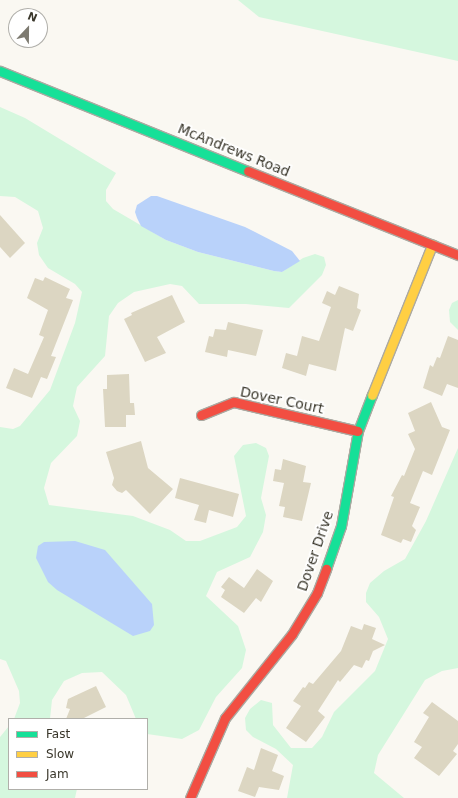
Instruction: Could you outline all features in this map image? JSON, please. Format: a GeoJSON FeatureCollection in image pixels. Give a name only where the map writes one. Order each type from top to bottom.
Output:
{"type":"FeatureCollection","features":[{"type":"Feature","properties":{"kind":"street","name":"McAndrews Road"},"geometry":{"type":"LineString","coordinates":[[0,71],[458,256]]}},
{"type":"Feature","properties":{"kind":"street","name":"Dover Drive"},"geometry":{"type":"LineString","coordinates":[[190,798],[225,718],[292,634],[317,593],[341,526],[358,431],[432,245]]}},
{"type":"Feature","properties":{"kind":"street","name":"Dover Court"},"geometry":{"type":"LineString","coordinates":[[201,415],[234,402],[358,431]]}},
{"type":"Feature","properties":{"kind":"green space"},"geometry":{"type":"Polygon","coordinates":[[[238,0],[458,0],[458,61],[259,17],[238,0]]]}},
{"type":"Feature","properties":{"kind":"green space"},"geometry":{"type":"Polygon","coordinates":[[[0,107],[25,118],[116,173],[106,190],[106,201],[113,209],[166,240],[198,252],[282,272],[303,258],[315,254],[324,257],[326,265],[322,275],[289,308],[246,304],[199,304],[182,286],[170,284],[134,292],[118,303],[109,316],[105,356],[77,387],[73,406],[80,421],[77,436],[51,463],[44,488],[49,505],[133,516],[170,530],[186,541],[200,541],[237,527],[246,516],[234,456],[243,445],[256,443],[266,448],[269,456],[261,498],[266,515],[263,532],[250,557],[217,572],[206,596],[238,626],[246,650],[242,668],[216,697],[199,730],[182,739],[148,734],[148,718],[136,718],[126,695],[102,672],[82,673],[64,681],[52,700],[50,718],[14,718],[20,703],[19,691],[6,661],[0,659],[0,427],[13,429],[20,426],[50,390],[75,323],[82,292],[75,284],[48,268],[39,255],[37,243],[43,228],[38,211],[15,197],[0,196],[0,107]]]}},
{"type":"Feature","properties":{"kind":"green space"},"geometry":{"type":"Polygon","coordinates":[[[458,300],[458,330],[450,322],[449,310],[452,303],[458,300]]]}},
{"type":"Feature","properties":{"kind":"green space"},"geometry":{"type":"Polygon","coordinates":[[[458,448],[458,668],[442,671],[425,680],[378,755],[374,773],[404,798],[287,798],[293,765],[276,749],[253,737],[246,730],[245,718],[250,709],[261,700],[272,703],[273,725],[291,748],[312,748],[322,737],[334,712],[375,671],[388,639],[379,617],[366,602],[366,593],[370,583],[384,571],[405,559],[426,521],[458,448]]]}},
{"type":"Feature","properties":{"kind":"green space"},"geometry":{"type":"Polygon","coordinates":[[[8,727],[8,790],[77,790],[75,798],[0,798],[0,737],[8,727]]]}},
{"type":"Feature","properties":{"kind":"water"},"geometry":{"type":"Polygon","coordinates":[[[151,196],[157,196],[245,227],[292,251],[300,261],[282,272],[274,271],[198,252],[166,240],[141,226],[137,218],[135,212],[137,205],[151,196]]]}},
{"type":"Feature","properties":{"kind":"water"},"geometry":{"type":"Polygon","coordinates":[[[75,541],[105,550],[152,604],[154,625],[150,631],[133,636],[57,590],[48,582],[36,558],[38,546],[44,542],[75,541]]]}},
{"type":"Feature","properties":{"kind":"building"},"geometry":{"type":"Polygon","coordinates":[[[0,215],[25,243],[10,258],[0,247],[0,215]]]}},
{"type":"Feature","properties":{"kind":"building"},"geometry":{"type":"Polygon","coordinates":[[[45,277],[70,289],[66,298],[73,300],[51,356],[56,357],[47,379],[41,377],[32,398],[6,388],[14,368],[28,374],[44,337],[39,335],[48,310],[27,298],[35,278],[43,281],[45,277]]]}},
{"type":"Feature","properties":{"kind":"building"},"geometry":{"type":"Polygon","coordinates":[[[339,286],[359,294],[357,308],[361,310],[353,331],[345,328],[336,371],[309,364],[306,376],[282,368],[286,353],[297,356],[302,336],[319,341],[331,307],[322,303],[327,291],[335,295],[339,286]]]}},
{"type":"Feature","properties":{"kind":"building"},"geometry":{"type":"Polygon","coordinates":[[[172,295],[185,322],[157,337],[166,353],[145,362],[124,319],[132,315],[131,313],[172,295]]]}},
{"type":"Feature","properties":{"kind":"building"},"geometry":{"type":"Polygon","coordinates":[[[228,322],[263,330],[256,356],[228,350],[227,357],[205,352],[209,336],[213,337],[215,329],[226,330],[228,322]]]}},
{"type":"Feature","properties":{"kind":"building"},"geometry":{"type":"Polygon","coordinates":[[[448,336],[458,340],[458,388],[447,384],[442,396],[423,388],[430,365],[433,367],[437,357],[440,358],[448,336]]]}},
{"type":"Feature","properties":{"kind":"building"},"geometry":{"type":"Polygon","coordinates":[[[129,374],[130,403],[134,403],[135,415],[126,415],[126,427],[105,427],[103,389],[107,389],[107,375],[129,374]]]}},
{"type":"Feature","properties":{"kind":"building"},"geometry":{"type":"Polygon","coordinates":[[[431,402],[442,427],[450,430],[432,475],[423,471],[410,503],[420,507],[412,526],[416,530],[411,542],[403,539],[401,543],[381,535],[394,497],[391,496],[402,475],[404,476],[415,449],[408,434],[415,431],[408,413],[431,402]]]}},
{"type":"Feature","properties":{"kind":"building"},"geometry":{"type":"Polygon","coordinates":[[[141,441],[148,468],[173,489],[150,514],[126,490],[122,493],[117,491],[112,485],[114,478],[106,452],[141,441]]]}},
{"type":"Feature","properties":{"kind":"building"},"geometry":{"type":"Polygon","coordinates":[[[283,459],[306,466],[303,482],[311,483],[302,521],[283,517],[285,507],[279,506],[284,483],[273,481],[275,469],[281,470],[283,459]]]}},
{"type":"Feature","properties":{"kind":"building"},"geometry":{"type":"Polygon","coordinates":[[[180,478],[239,494],[233,517],[209,510],[206,523],[194,520],[199,505],[175,498],[180,478]]]}},
{"type":"Feature","properties":{"kind":"building"},"geometry":{"type":"Polygon","coordinates":[[[257,569],[273,581],[261,602],[256,598],[244,613],[221,597],[225,590],[221,587],[229,577],[244,588],[257,569]]]}},
{"type":"Feature","properties":{"kind":"building"},"geometry":{"type":"Polygon","coordinates":[[[364,624],[376,628],[372,639],[385,645],[373,651],[369,661],[366,660],[362,668],[354,665],[340,682],[338,680],[318,711],[325,717],[306,742],[286,728],[301,706],[293,701],[303,687],[305,688],[309,682],[313,684],[341,651],[351,626],[362,630],[364,624]]]}},
{"type":"Feature","properties":{"kind":"building"},"geometry":{"type":"Polygon","coordinates":[[[96,686],[106,707],[84,718],[66,718],[70,709],[66,708],[68,699],[96,686]]]}},
{"type":"Feature","properties":{"kind":"building"},"geometry":{"type":"Polygon","coordinates":[[[432,702],[458,721],[458,744],[453,751],[457,754],[439,776],[414,758],[422,747],[414,742],[429,717],[423,713],[432,702]]]}},
{"type":"Feature","properties":{"kind":"building"},"geometry":{"type":"Polygon","coordinates":[[[261,748],[278,755],[272,771],[284,776],[279,790],[259,787],[255,797],[238,791],[247,767],[254,770],[261,748]]]}},
{"type":"Feature","properties":{"kind":"traffic: fast"},"geometry":{"type":"LineString","coordinates":[[0,71],[248,171]]}},
{"type":"Feature","properties":{"kind":"traffic: fast"},"geometry":{"type":"LineString","coordinates":[[326,569],[341,526],[358,431],[372,395]]}},
{"type":"Feature","properties":{"kind":"traffic: slow"},"geometry":{"type":"LineString","coordinates":[[372,395],[432,245]]}},
{"type":"Feature","properties":{"kind":"traffic: jam"},"geometry":{"type":"LineString","coordinates":[[248,171],[458,255]]}},
{"type":"Feature","properties":{"kind":"traffic: jam"},"geometry":{"type":"LineString","coordinates":[[201,415],[234,402],[358,431]]}},
{"type":"Feature","properties":{"kind":"traffic: jam"},"geometry":{"type":"LineString","coordinates":[[190,798],[225,718],[292,634],[317,593],[326,569]]}}]}
